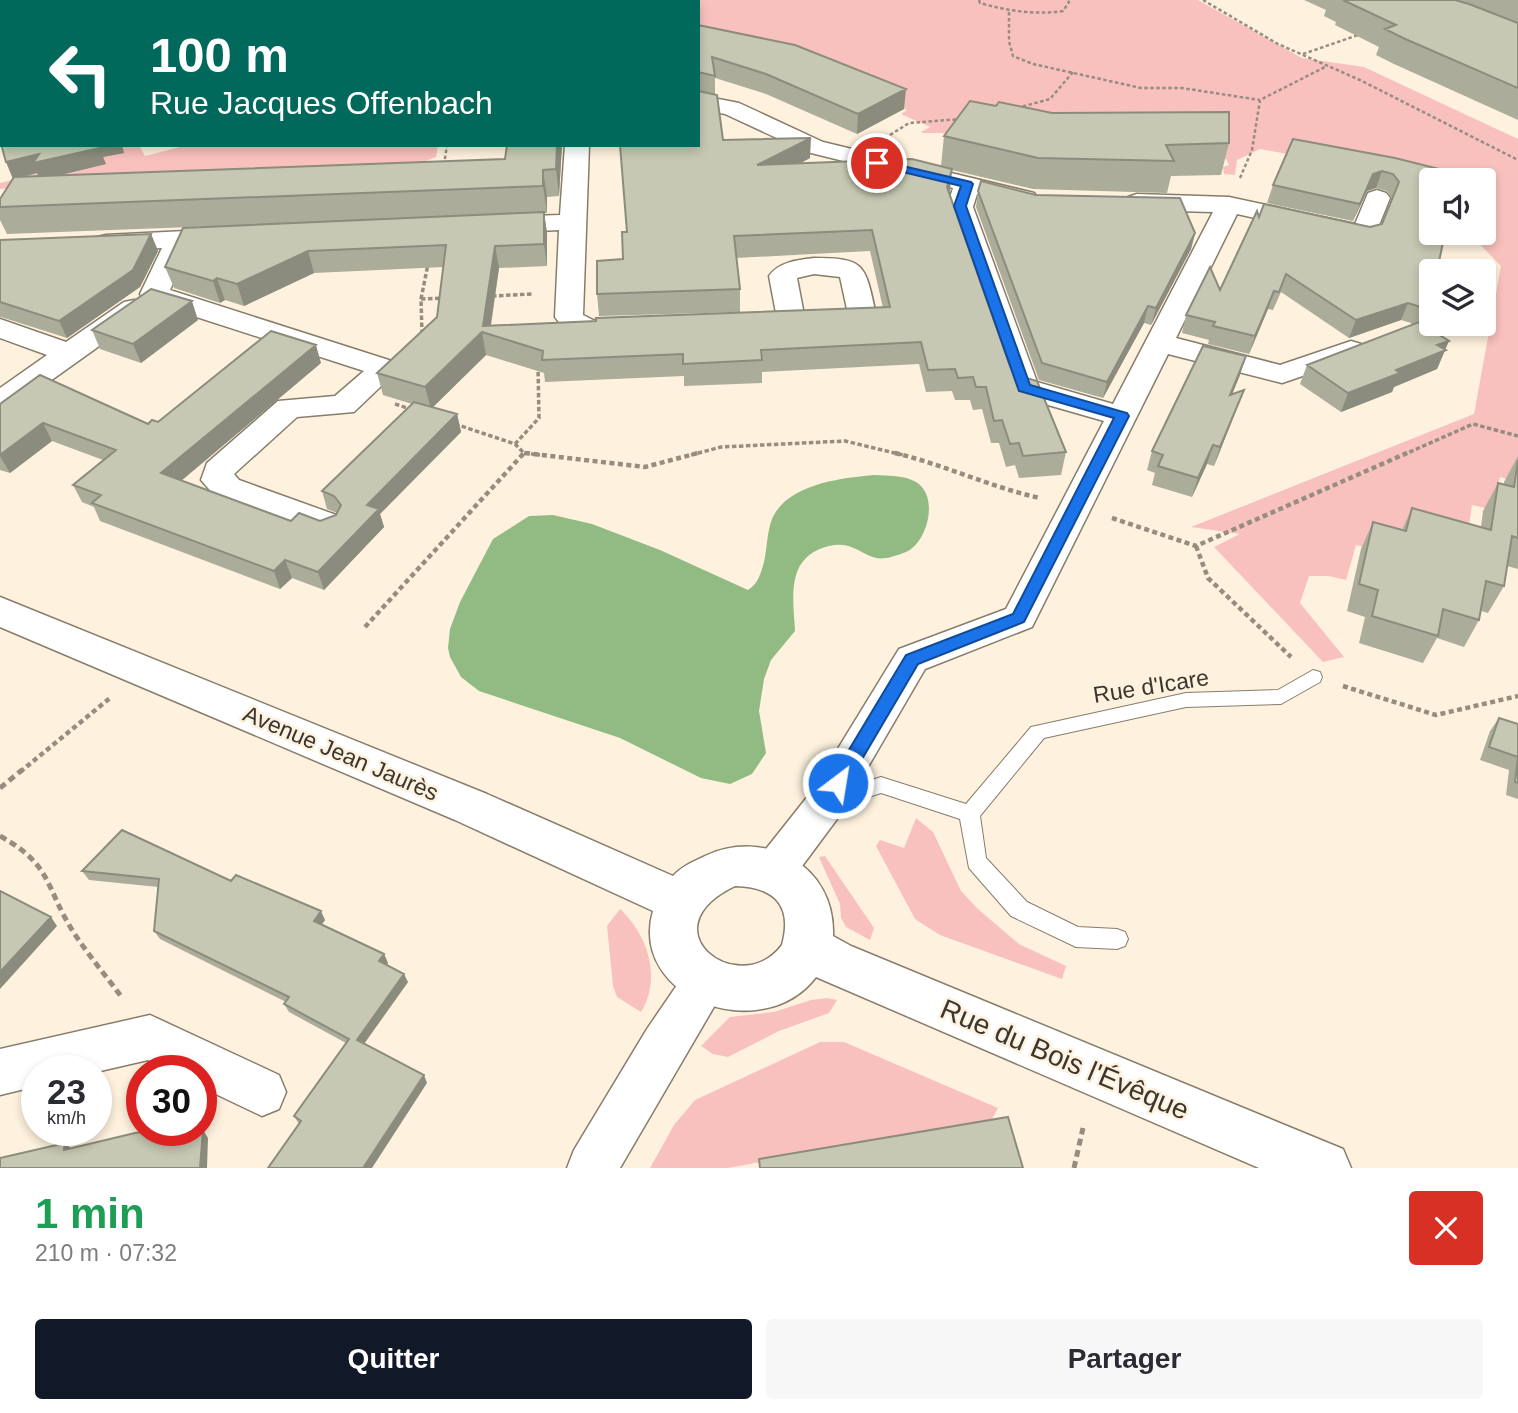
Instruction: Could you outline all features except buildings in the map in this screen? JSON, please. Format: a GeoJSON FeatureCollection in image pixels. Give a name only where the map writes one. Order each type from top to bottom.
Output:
{"type":"FeatureCollection","features":[{"type":"Feature","properties":{"kind":"street"},"geometry":{"type":"LineString","coordinates":[[700,102],[731,108],[815,147],[1033,200],[1047,200]]}},
{"type":"Feature","properties":{"kind":"street"},"geometry":{"type":"LineString","coordinates":[[577,147],[569,317],[575,325],[591,329],[644,327]]}},
{"type":"Feature","properties":{"kind":"street"},"geometry":{"type":"LineString","coordinates":[[967,184],[960,206],[1024,388],[1122,416]]}},
{"type":"Feature","properties":{"kind":"street"},"geometry":{"type":"LineString","coordinates":[[1103,202],[1229,205],[1364,234],[1377,198]]}},
{"type":"Feature","properties":{"kind":"street"},"geometry":{"type":"LineString","coordinates":[[774,872],[826,803],[912,659],[1019,618],[1229,205]]}},
{"type":"Feature","properties":{"kind":"street"},"geometry":{"type":"LineString","coordinates":[[476,226],[572,222]]}},
{"type":"Feature","properties":{"kind":"street"},"geometry":{"type":"LineString","coordinates":[[75,244],[247,236]]}},
{"type":"Feature","properties":{"kind":"street"},"geometry":{"type":"LineString","coordinates":[[0,402],[154,294],[179,239]]}},
{"type":"Feature","properties":{"kind":"street"},"geometry":{"type":"LineString","coordinates":[[154,294],[385,368]]}},
{"type":"Feature","properties":{"kind":"street"},"geometry":{"type":"LineString","coordinates":[[724,324],[791,321]]}},
{"type":"Feature","properties":{"kind":"street"},"geometry":{"type":"LineString","coordinates":[[0,328],[69,354]]}},
{"type":"Feature","properties":{"kind":"street"},"geometry":{"type":"LineString","coordinates":[[1160,343],[1282,374],[1374,341]]}},
{"type":"Feature","properties":{"kind":"street"},"geometry":{"type":"LineString","coordinates":[[327,524],[227,488],[217,480],[218,470],[289,408],[343,405],[385,368]]}},
{"type":"Feature","properties":{"kind":"street","name":"Avenue Jean Jaurès"},"geometry":{"type":"LineString","coordinates":[[0,611],[459,802],[624,874],[652,890],[680,899]]}},
{"type":"Feature","properties":{"kind":"street"},"geometry":{"type":"LineString","coordinates":[[732,866],[753,866],[774,872],[790,882],[802,895],[810,921],[807,947],[795,967],[777,981],[754,989],[729,989],[706,981],[690,969],[678,953],[673,925],[680,899],[693,883],[711,872],[732,866]]}},
{"type":"Feature","properties":{"kind":"street","name":"Rue du Bois l'Évêque"},"geometry":{"type":"LineString","coordinates":[[807,947],[834,962],[1324,1168]]}},
{"type":"Feature","properties":{"kind":"street"},"geometry":{"type":"LineString","coordinates":[[592,1168],[664,1045],[706,981]]}},
{"type":"Feature","properties":{"kind":"street"},"geometry":{"type":"LineString","coordinates":[[0,1072],[150,1037],[262,1092]]}},
{"type":"Feature","properties":{"kind":"lane","name":"Rue d'Icare"},"geometry":{"type":"LineString","coordinates":[[970,814],[1038,732],[1186,700],[1281,697],[1313,677]]}},
{"type":"Feature","properties":{"kind":"lane"},"geometry":{"type":"LineString","coordinates":[[826,803],[881,785],[970,814],[976,862],[1019,909],[1076,937],[1117,939]]}},
{"type":"Feature","properties":{"kind":"path"},"geometry":{"type":"LineString","coordinates":[[979,0],[980,3],[1009,12],[1042,14],[1063,11],[1069,2],[1066,0]]}},
{"type":"Feature","properties":{"kind":"path"},"geometry":{"type":"LineString","coordinates":[[1203,0],[1278,44],[1518,160]]}},
{"type":"Feature","properties":{"kind":"path"},"geometry":{"type":"LineString","coordinates":[[1009,12],[1009,41],[1013,56],[1033,64],[1141,88],[1182,88],[1260,100],[1328,66]]}},
{"type":"Feature","properties":{"kind":"path"},"geometry":{"type":"LineString","coordinates":[[1301,54],[1364,33]]}},
{"type":"Feature","properties":{"kind":"path"},"geometry":{"type":"LineString","coordinates":[[1010,110],[1050,99],[1073,72]]}},
{"type":"Feature","properties":{"kind":"path"},"geometry":{"type":"LineString","coordinates":[[1252,146],[1260,100]]}},
{"type":"Feature","properties":{"kind":"path"},"geometry":{"type":"LineString","coordinates":[[855,158],[909,123],[972,119]]}},
{"type":"Feature","properties":{"kind":"path"},"geometry":{"type":"LineString","coordinates":[[443,170],[447,147]]}},
{"type":"Feature","properties":{"kind":"path"},"geometry":{"type":"LineString","coordinates":[[385,368],[422,334],[421,299],[429,258]]}},
{"type":"Feature","properties":{"kind":"path"},"geometry":{"type":"LineString","coordinates":[[485,296],[570,292]]}},
{"type":"Feature","properties":{"kind":"path"},"geometry":{"type":"LineString","coordinates":[[421,299],[447,298]]}},
{"type":"Feature","properties":{"kind":"path"},"geometry":{"type":"LineString","coordinates":[[515,444],[539,418],[538,365]]}},
{"type":"Feature","properties":{"kind":"path"},"geometry":{"type":"LineString","coordinates":[[357,393],[418,412]]}},
{"type":"Feature","properties":{"kind":"path"},"geometry":{"type":"LineString","coordinates":[[402,419],[412,410]]}},
{"type":"Feature","properties":{"kind":"path"},"geometry":{"type":"LineString","coordinates":[[451,422],[515,444],[524,453],[645,467],[721,447],[845,441],[928,461],[1007,491],[1076,506],[1196,546],[1473,424],[1518,436]]}},
{"type":"Feature","properties":{"kind":"path"},"geometry":{"type":"LineString","coordinates":[[365,627],[524,453]]}},
{"type":"Feature","properties":{"kind":"path"},"geometry":{"type":"LineString","coordinates":[[1196,546],[1208,578],[1313,677],[1436,715],[1518,696]]}},
{"type":"Feature","properties":{"kind":"path"},"geometry":{"type":"LineString","coordinates":[[0,788],[110,698]]}},
{"type":"Feature","properties":{"kind":"path"},"geometry":{"type":"LineString","coordinates":[[0,836],[24,848],[40,861],[68,923],[150,1037]]}},
{"type":"Feature","properties":{"kind":"path"},"geometry":{"type":"LineString","coordinates":[[1074,1168],[1083,1128]]}},
{"type":"Feature","properties":{"kind":"shaded area"},"geometry":{"type":"Polygon","coordinates":[[[700,0],[1198,0],[1302,58],[1364,67],[1518,139],[1518,482],[1500,477],[1493,510],[1472,505],[1465,552],[1388,553],[1356,545],[1346,580],[1329,576],[1309,576],[1300,603],[1344,657],[1323,662],[1214,547],[1240,534],[1191,527],[1474,414],[1488,336],[1496,336],[1496,293],[1501,266],[1481,245],[1496,245],[1496,168],[1419,168],[1419,179],[1260,149],[1237,160],[1235,175],[1224,174],[1223,167],[1229,165],[1226,159],[923,133],[921,132],[930,127],[901,114],[907,110],[805,67],[700,44],[700,0]]]}},
{"type":"Feature","properties":{"kind":"shaded area"},"geometry":{"type":"Polygon","coordinates":[[[92,147],[140,147],[145,156],[180,147],[438,147],[436,157],[408,168],[149,175],[0,189],[0,183],[24,177],[21,167],[92,147]]]}},
{"type":"Feature","properties":{"kind":"shaded area"},"geometry":{"type":"Polygon","coordinates":[[[874,475],[906,478],[923,488],[929,505],[922,535],[911,549],[891,557],[875,558],[845,545],[833,545],[815,551],[800,565],[793,593],[795,631],[771,660],[764,679],[759,711],[766,753],[752,774],[730,784],[701,778],[620,738],[479,691],[461,677],[450,657],[450,629],[460,602],[493,539],[529,516],[553,515],[592,524],[660,550],[748,590],[757,581],[762,570],[769,529],[779,507],[802,490],[816,485],[874,475]]]}},
{"type":"Feature","properties":{"kind":"shaded area"},"geometry":{"type":"Polygon","coordinates":[[[916,818],[933,832],[961,891],[1019,944],[1066,966],[1062,979],[940,935],[915,919],[876,846],[880,840],[904,848],[916,818]]]}},
{"type":"Feature","properties":{"kind":"shaded area"},"geometry":{"type":"Polygon","coordinates":[[[825,856],[874,928],[870,940],[846,927],[841,918],[840,904],[819,857],[825,856]]]}},
{"type":"Feature","properties":{"kind":"shaded area"},"geometry":{"type":"Polygon","coordinates":[[[620,909],[638,931],[649,958],[651,985],[641,1012],[617,997],[613,986],[607,926],[620,909]]]}},
{"type":"Feature","properties":{"kind":"shaded area"},"geometry":{"type":"Polygon","coordinates":[[[811,1000],[837,1000],[829,1013],[779,1031],[728,1057],[713,1054],[701,1046],[730,1017],[774,1012],[811,1000]]]}},
{"type":"Feature","properties":{"kind":"shaded area"},"geometry":{"type":"Polygon","coordinates":[[[820,1042],[844,1042],[998,1108],[991,1121],[728,1168],[650,1168],[674,1125],[695,1100],[820,1042]]]}},
{"type":"Feature","properties":{"kind":"route"},"geometry":{"type":"LineString","coordinates":[[838,783],[912,659],[1019,618],[1122,416],[1024,388],[960,206],[967,184],[877,163]]}}]}
